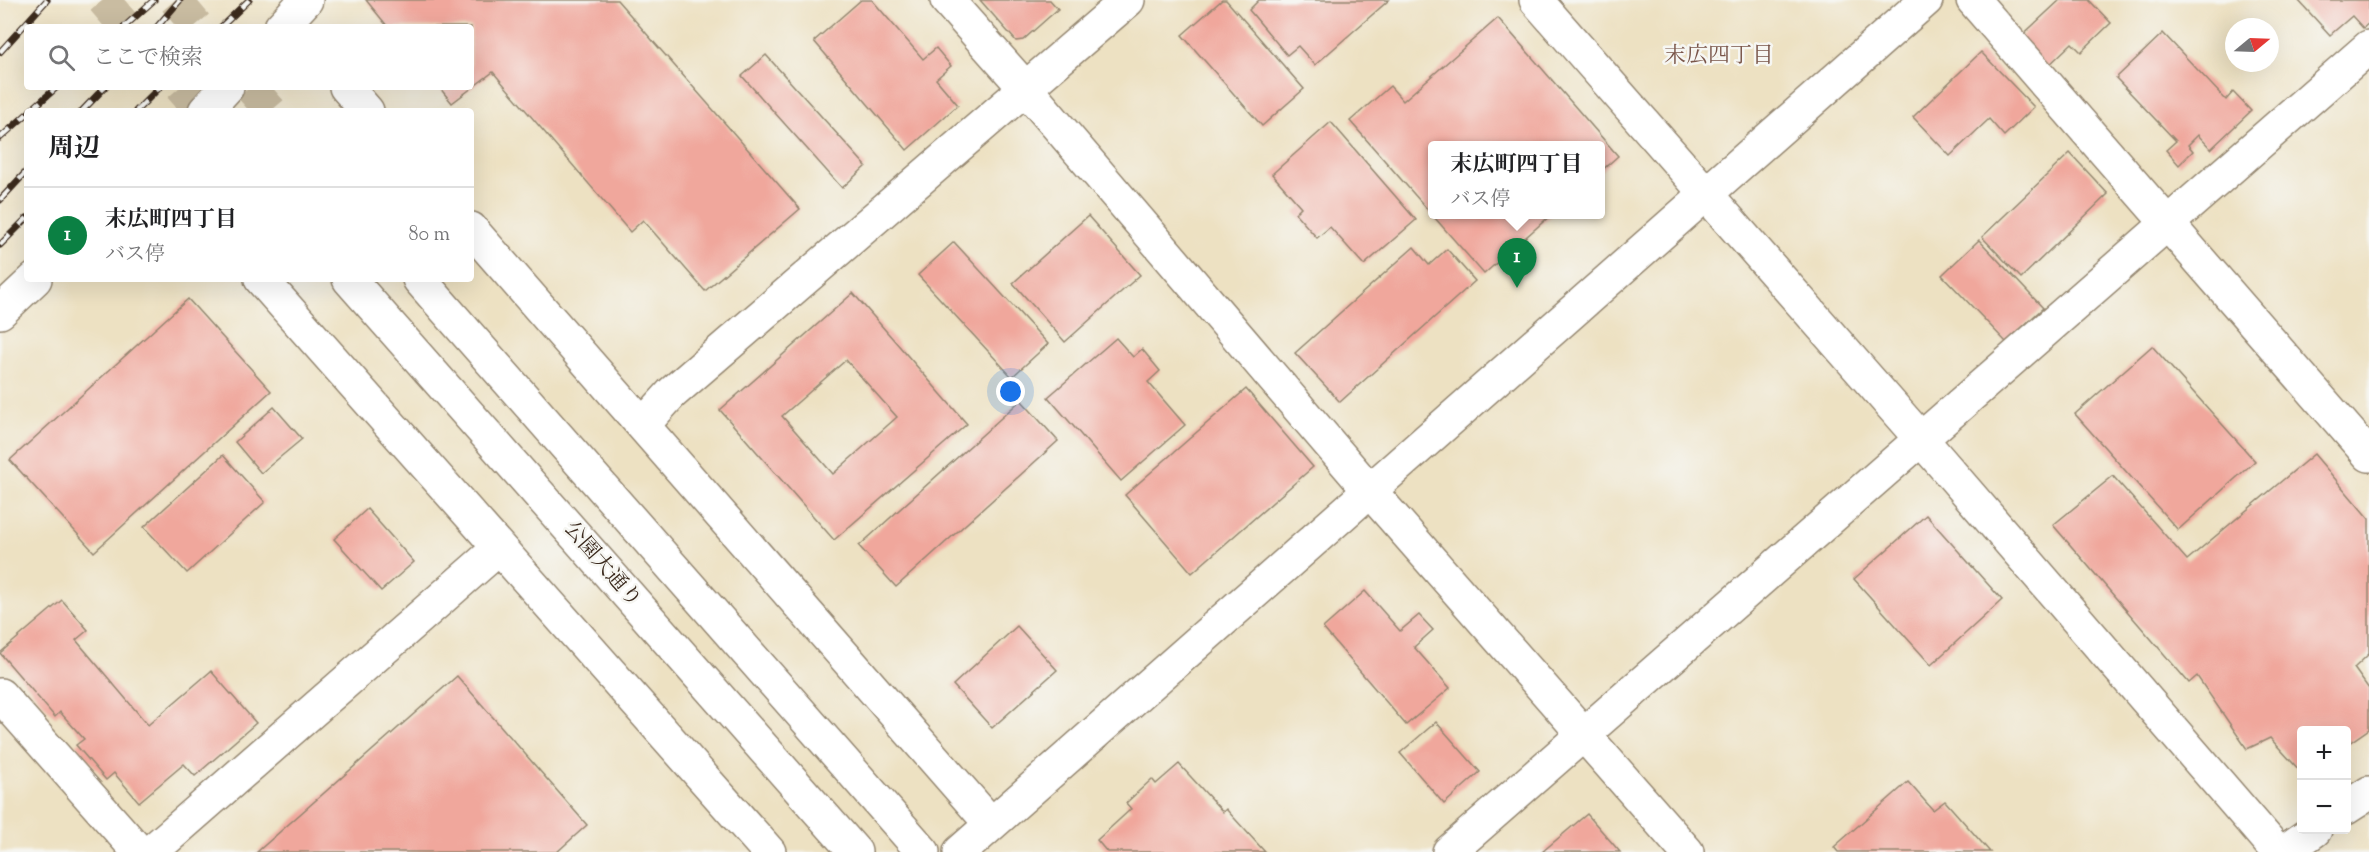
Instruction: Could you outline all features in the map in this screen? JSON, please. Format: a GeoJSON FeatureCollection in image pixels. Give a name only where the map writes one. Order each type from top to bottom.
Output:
{"type":"FeatureCollection","features":[{"type":"Feature","properties":{"kind":"street"},"geometry":{"type":"LineString","coordinates":[[947,0],[1369,490],[1687,852]]}},
{"type":"Feature","properties":{"kind":"street"},"geometry":{"type":"LineString","coordinates":[[643,425],[672,393],[1128,0]]}},
{"type":"Feature","properties":{"kind":"street"},"geometry":{"type":"LineString","coordinates":[[1536,0],[1921,439],[2278,852]]}},
{"type":"Feature","properties":{"kind":"street"},"geometry":{"type":"LineString","coordinates":[[960,852],[1926,0]]}},
{"type":"Feature","properties":{"kind":"street"},"geometry":{"type":"LineString","coordinates":[[1973,0],[2369,455]]}},
{"type":"Feature","properties":{"kind":"street"},"geometry":{"type":"LineString","coordinates":[[1449,852],[2369,47]]}},
{"type":"Feature","properties":{"kind":"street"},"geometry":{"type":"LineString","coordinates":[[208,108],[223,90]]}},
{"type":"Feature","properties":{"kind":"street"},"geometry":{"type":"LineString","coordinates":[[349,90],[364,108]]}},
{"type":"Feature","properties":{"kind":"street"},"geometry":{"type":"LineString","coordinates":[[474,232],[991,824]]}},
{"type":"Feature","properties":{"kind":"street"},"geometry":{"type":"LineString","coordinates":[[0,312],[32,282]]}},
{"type":"Feature","properties":{"kind":"street"},"geometry":{"type":"LineString","coordinates":[[264,282],[769,852]]}},
{"type":"Feature","properties":{"kind":"street","name":"公園大通り"},"geometry":{"type":"LineString","coordinates":[[352,282],[855,852]]}},
{"type":"Feature","properties":{"kind":"street"},"geometry":{"type":"LineString","coordinates":[[422,282],[923,852]]}},
{"type":"Feature","properties":{"kind":"street"},"geometry":{"type":"LineString","coordinates":[[151,852],[499,548]]}},
{"type":"Feature","properties":{"kind":"street"},"geometry":{"type":"LineString","coordinates":[[0,695],[139,852]]}},
{"type":"Feature","properties":{"kind":"street"},"geometry":{"type":"LineString","coordinates":[[2351,805],[2369,793]]}},
{"type":"Feature","properties":{"kind":"street"},"geometry":{"type":"LineString","coordinates":[[2284,852],[2309,834]]}},
{"type":"Feature","properties":{"kind":"building"},"geometry":{"type":"Polygon","coordinates":[[[366,0],[617,0],[800,209],[705,291],[643,220],[630,232],[493,72],[474,86],[474,24],[386,24],[366,0]]]}},
{"type":"Feature","properties":{"kind":"building"},"geometry":{"type":"Polygon","coordinates":[[[861,0],[872,0],[923,59],[936,48],[951,66],[936,79],[958,105],[907,150],[814,41],[861,0]]]}},
{"type":"Feature","properties":{"kind":"building"},"geometry":{"type":"Polygon","coordinates":[[[980,0],[1050,0],[1058,9],[1023,40],[1016,41],[980,0]]]}},
{"type":"Feature","properties":{"kind":"building"},"geometry":{"type":"Polygon","coordinates":[[[1222,0],[1226,0],[1304,89],[1262,126],[1182,35],[1222,0]]]}},
{"type":"Feature","properties":{"kind":"building"},"geometry":{"type":"Polygon","coordinates":[[[1259,0],[1389,0],[1315,65],[1298,46],[1287,55],[1249,10],[1259,0]]]}},
{"type":"Feature","properties":{"kind":"building"},"geometry":{"type":"Polygon","coordinates":[[[2060,0],[2089,0],[2111,23],[2081,52],[2072,43],[2045,69],[2017,40],[2060,0]]]}},
{"type":"Feature","properties":{"kind":"building"},"geometry":{"type":"Polygon","coordinates":[[[2298,0],[2369,0],[2369,23],[2363,28],[2352,16],[2330,35],[2298,0]]]}},
{"type":"Feature","properties":{"kind":"building"},"geometry":{"type":"Polygon","coordinates":[[[1498,18],[1605,141],[1428,141],[1428,210],[1350,121],[1390,86],[1403,101],[1498,18]]]}},
{"type":"Feature","properties":{"kind":"building"},"geometry":{"type":"Polygon","coordinates":[[[2163,33],[2226,100],[2233,92],[2251,111],[2211,149],[2198,135],[2188,145],[2193,151],[2179,165],[2166,150],[2176,141],[2116,78],[2163,33]]]}},
{"type":"Feature","properties":{"kind":"building"},"geometry":{"type":"Polygon","coordinates":[[[1981,52],[2034,107],[2004,136],[1989,119],[1950,156],[1913,117],[1981,52]]]}},
{"type":"Feature","properties":{"kind":"building"},"geometry":{"type":"Polygon","coordinates":[[[766,55],[866,166],[842,188],[742,76],[766,55]]]}},
{"type":"Feature","properties":{"kind":"building"},"geometry":{"type":"Polygon","coordinates":[[[441,90],[469,90],[452,103],[441,90]]]}},
{"type":"Feature","properties":{"kind":"building"},"geometry":{"type":"Polygon","coordinates":[[[1331,122],[1416,220],[1364,265],[1330,227],[1317,238],[1295,213],[1301,207],[1272,174],[1331,122]]]}},
{"type":"Feature","properties":{"kind":"building"},"geometry":{"type":"Polygon","coordinates":[[[1605,141],[1618,156],[1605,167],[1605,141]]]}},
{"type":"Feature","properties":{"kind":"building"},"geometry":{"type":"Polygon","coordinates":[[[2070,153],[2108,194],[2021,278],[1982,237],[2070,153]]]}},
{"type":"Feature","properties":{"kind":"building"},"geometry":{"type":"Polygon","coordinates":[[[1088,216],[1140,275],[1065,342],[1013,283],[1088,216]]]}},
{"type":"Feature","properties":{"kind":"building"},"geometry":{"type":"Polygon","coordinates":[[[1436,219],[1546,219],[1484,274],[1436,219]]]}},
{"type":"Feature","properties":{"kind":"building"},"geometry":{"type":"Polygon","coordinates":[[[1979,240],[2043,308],[2006,342],[1942,275],[1979,240]]]}},
{"type":"Feature","properties":{"kind":"building"},"geometry":{"type":"Polygon","coordinates":[[[954,242],[1048,344],[1012,377],[918,275],[954,242]]]}},
{"type":"Feature","properties":{"kind":"building"},"geometry":{"type":"Polygon","coordinates":[[[1414,247],[1429,265],[1447,249],[1475,281],[1340,402],[1295,353],[1414,247]]]}},
{"type":"Feature","properties":{"kind":"building"},"geometry":{"type":"Polygon","coordinates":[[[853,293],[967,424],[834,540],[720,410],[853,293]],[[846,360],[782,416],[833,474],[897,417],[846,360]]]}},
{"type":"Feature","properties":{"kind":"building"},"geometry":{"type":"Polygon","coordinates":[[[188,299],[271,391],[94,552],[10,460],[188,299]]]}},
{"type":"Feature","properties":{"kind":"building"},"geometry":{"type":"Polygon","coordinates":[[[1116,338],[1133,357],[1142,349],[1160,371],[1148,382],[1185,425],[1121,481],[1048,397],[1116,338]]]}},
{"type":"Feature","properties":{"kind":"building"},"geometry":{"type":"Polygon","coordinates":[[[2152,346],[2255,461],[2178,530],[2075,414],[2152,346]]]}},
{"type":"Feature","properties":{"kind":"building"},"geometry":{"type":"Polygon","coordinates":[[[1246,389],[1313,467],[1192,573],[1125,495],[1246,389]]]}},
{"type":"Feature","properties":{"kind":"building"},"geometry":{"type":"Polygon","coordinates":[[[1021,400],[1058,441],[896,587],[859,546],[1021,400]]]}},
{"type":"Feature","properties":{"kind":"building"},"geometry":{"type":"Polygon","coordinates":[[[274,407],[302,439],[261,473],[235,442],[274,407]]]}},
{"type":"Feature","properties":{"kind":"building"},"geometry":{"type":"Polygon","coordinates":[[[2314,454],[2369,519],[2369,654],[2354,668],[2369,689],[2369,729],[2351,742],[2351,726],[2297,726],[2297,768],[2270,738],[2247,749],[2197,676],[2189,683],[2053,525],[2113,476],[2187,560],[2314,454]]]}},
{"type":"Feature","properties":{"kind":"building"},"geometry":{"type":"Polygon","coordinates":[[[223,455],[265,502],[187,573],[144,527],[223,455]]]}},
{"type":"Feature","properties":{"kind":"building"},"geometry":{"type":"Polygon","coordinates":[[[367,509],[414,562],[381,591],[334,539],[367,509]]]}},
{"type":"Feature","properties":{"kind":"building"},"geometry":{"type":"Polygon","coordinates":[[[1926,515],[2002,600],[1931,665],[1854,579],[1926,515]]]}},
{"type":"Feature","properties":{"kind":"building"},"geometry":{"type":"Polygon","coordinates":[[[1365,591],[1400,631],[1419,615],[1433,630],[1414,647],[1450,688],[1406,725],[1323,628],[1365,591]]]}},
{"type":"Feature","properties":{"kind":"building"},"geometry":{"type":"Polygon","coordinates":[[[62,600],[88,630],[76,640],[148,725],[211,671],[256,723],[195,776],[184,764],[139,802],[114,773],[106,780],[76,745],[84,739],[60,712],[55,717],[0,653],[62,600]]]}},
{"type":"Feature","properties":{"kind":"building"},"geometry":{"type":"Polygon","coordinates":[[[1017,626],[1057,670],[992,728],[953,685],[1017,626]]]}},
{"type":"Feature","properties":{"kind":"building"},"geometry":{"type":"Polygon","coordinates":[[[457,676],[587,825],[557,852],[257,852],[457,676]]]}},
{"type":"Feature","properties":{"kind":"building"},"geometry":{"type":"Polygon","coordinates":[[[1436,722],[1480,772],[1444,804],[1400,753],[1436,722]]]}},
{"type":"Feature","properties":{"kind":"building"},"geometry":{"type":"Polygon","coordinates":[[[1179,764],[1223,812],[1226,809],[1265,852],[1107,852],[1097,840],[1131,809],[1126,803],[1152,779],[1156,784],[1179,764]]]}},
{"type":"Feature","properties":{"kind":"building"},"geometry":{"type":"Polygon","coordinates":[[[1908,782],[1933,810],[1945,801],[1990,852],[1838,852],[1834,847],[1908,782]]]}},
{"type":"Feature","properties":{"kind":"building"},"geometry":{"type":"Polygon","coordinates":[[[1587,814],[1620,852],[1542,852],[1587,814]]]}},
{"type":"Feature","properties":{"kind":"tunnel"},"geometry":{"type":"LineString","coordinates":[[103,0],[123,24]]}},
{"type":"Feature","properties":{"kind":"tunnel"},"geometry":{"type":"LineString","coordinates":[[175,0],[195,24]]}},
{"type":"Feature","properties":{"kind":"tunnel"},"geometry":{"type":"LineString","coordinates":[[183,90],[198,108]]}},
{"type":"Feature","properties":{"kind":"tunnel"},"geometry":{"type":"LineString","coordinates":[[253,90],[268,108]]}},
{"type":"Feature","properties":{"kind":"railway"},"geometry":{"type":"LineString","coordinates":[[25,24],[47,0]]}},
{"type":"Feature","properties":{"kind":"railway"},"geometry":{"type":"LineString","coordinates":[[127,24],[154,0]]}},
{"type":"Feature","properties":{"kind":"railway"},"geometry":{"type":"LineString","coordinates":[[160,24],[180,0]]}},
{"type":"Feature","properties":{"kind":"railway"},"geometry":{"type":"LineString","coordinates":[[224,24],[249,0]]}},
{"type":"Feature","properties":{"kind":"railway"},"geometry":{"type":"LineString","coordinates":[[0,52],[24,25]]}},
{"type":"Feature","properties":{"kind":"railway"},"geometry":{"type":"LineString","coordinates":[[33,108],[54,90]]}},
{"type":"Feature","properties":{"kind":"railway"},"geometry":{"type":"LineString","coordinates":[[85,108],[102,90]]}},
{"type":"Feature","properties":{"kind":"railway"},"geometry":{"type":"LineString","coordinates":[[139,108],[157,90]]}},
{"type":"Feature","properties":{"kind":"railway"},"geometry":{"type":"LineString","coordinates":[[0,138],[24,117]]}},
{"type":"Feature","properties":{"kind":"railway"},"geometry":{"type":"LineString","coordinates":[[0,200],[24,174]]}},
{"type":"Feature","properties":{"kind":"railway"},"geometry":{"type":"LineString","coordinates":[[0,245],[24,221]]}},
{"type":"Feature","properties":{"kind":"place","name":"末広町四丁目"},"geometry":{"type":"Point","coordinates":[1517,288]}},
{"type":"Feature","properties":{"kind":"district","name":"末広四丁目"},"geometry":{"type":"Point","coordinates":[1719,57]}}]}
